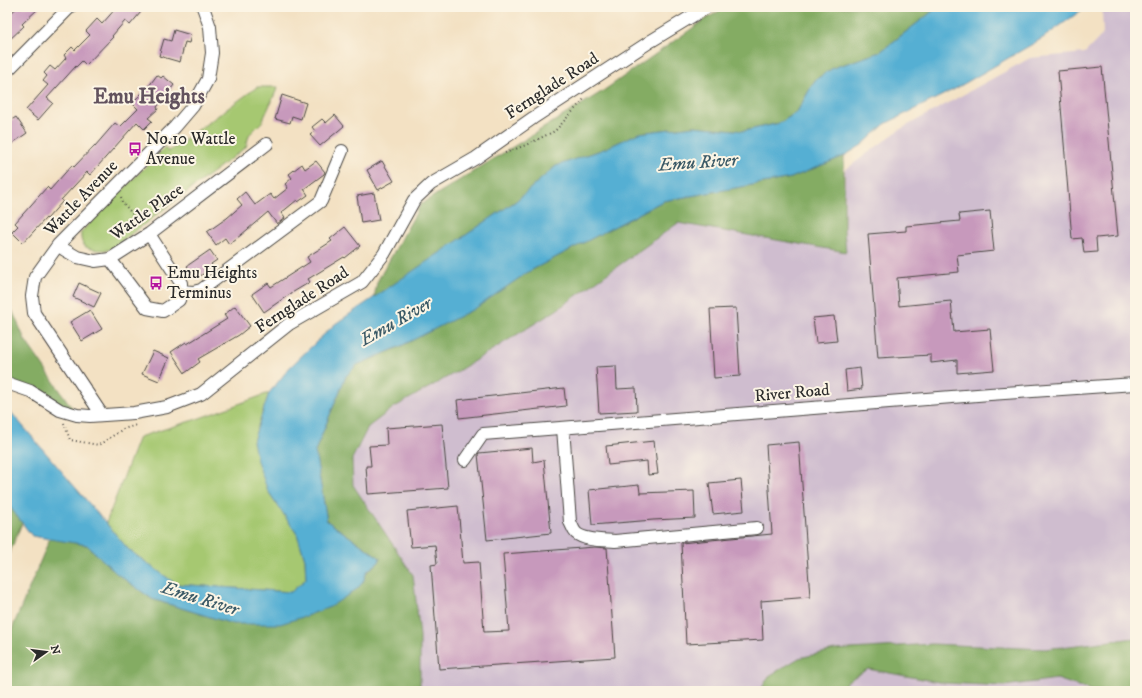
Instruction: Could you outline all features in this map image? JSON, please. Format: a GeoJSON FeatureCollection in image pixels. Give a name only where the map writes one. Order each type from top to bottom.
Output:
{"type":"FeatureCollection","features":[{"type":"Feature","properties":{"kind":"street"},"geometry":{"type":"LineString","coordinates":[[7,71],[70,7]]}},
{"type":"Feature","properties":{"kind":"street","name":"Wattle Avenue"},"geometry":{"type":"LineString","coordinates":[[102,415],[34,313],[32,296],[35,277],[58,245],[175,127],[193,106],[208,79],[212,53],[210,27],[203,7]]}},
{"type":"Feature","properties":{"kind":"street","name":"Fernglade Road"},"geometry":{"type":"LineString","coordinates":[[7,383],[30,391],[60,410],[76,415],[134,413],[167,407],[201,394],[289,324],[362,282],[384,254],[414,200],[431,184],[476,158],[533,118],[651,41],[707,7]]}},
{"type":"Feature","properties":{"kind":"street","name":"Wattle Place"},"geometry":{"type":"LineString","coordinates":[[58,245],[76,257],[95,261],[110,259],[149,234],[267,144]]}},
{"type":"Feature","properties":{"kind":"street"},"geometry":{"type":"LineString","coordinates":[[181,291],[193,292],[200,290],[321,201],[342,151]]}},
{"type":"Feature","properties":{"kind":"street"},"geometry":{"type":"LineString","coordinates":[[110,259],[147,308],[163,311],[179,300],[181,283],[149,234]]}},
{"type":"Feature","properties":{"kind":"street","name":"River Road"},"geometry":{"type":"LineString","coordinates":[[465,460],[483,434],[1135,384]]}},
{"type":"Feature","properties":{"kind":"street"},"geometry":{"type":"LineString","coordinates":[[563,428],[570,522],[577,534],[585,538],[615,541],[757,528]]}},
{"type":"Feature","properties":{"kind":"path"},"geometry":{"type":"LineString","coordinates":[[505,153],[556,131],[590,94]]}},
{"type":"Feature","properties":{"kind":"path"},"geometry":{"type":"LineString","coordinates":[[127,208],[140,221]]}},
{"type":"Feature","properties":{"kind":"path"},"geometry":{"type":"LineString","coordinates":[[60,410],[70,440],[78,442],[99,445],[123,429],[142,423]]}},
{"type":"Feature","properties":{"kind":"shaded area"},"geometry":{"type":"Polygon","coordinates":[[[1119,7],[1135,7],[1135,638],[1045,649],[932,644],[835,650],[769,676],[760,691],[525,691],[519,688],[499,691],[420,691],[420,634],[413,575],[353,485],[352,459],[368,427],[393,408],[458,371],[555,311],[678,223],[845,252],[845,170],[899,130],[1030,58],[1085,53],[1103,34],[1102,10],[1119,7]]]}},
{"type":"Feature","properties":{"kind":"shaded area"},"geometry":{"type":"Polygon","coordinates":[[[868,669],[944,683],[1004,686],[1057,679],[1093,691],[843,691],[846,682],[868,669]]]}},
{"type":"Feature","properties":{"kind":"green space"},"geometry":{"type":"Polygon","coordinates":[[[726,7],[938,7],[880,52],[833,68],[815,80],[797,112],[780,123],[744,131],[694,126],[639,133],[604,149],[556,166],[516,201],[374,298],[377,282],[421,204],[603,91],[704,20],[726,7]]]}},
{"type":"Feature","properties":{"kind":"green space"},"geometry":{"type":"Polygon","coordinates":[[[257,87],[278,87],[262,122],[249,135],[246,147],[110,250],[94,250],[85,246],[81,239],[81,232],[165,147],[168,152],[257,87]]]}},
{"type":"Feature","properties":{"kind":"green space"},"geometry":{"type":"Polygon","coordinates":[[[844,156],[844,231],[846,252],[678,223],[555,311],[458,371],[393,408],[368,427],[352,459],[353,485],[413,575],[420,636],[420,691],[7,691],[7,641],[50,538],[87,545],[116,573],[152,599],[233,624],[363,582],[367,572],[379,562],[380,558],[327,521],[315,451],[346,376],[357,365],[399,347],[475,308],[528,272],[663,201],[791,178],[844,156]]]}},
{"type":"Feature","properties":{"kind":"green space"},"geometry":{"type":"Polygon","coordinates":[[[7,298],[25,340],[77,415],[7,383],[7,298]]]}},
{"type":"Feature","properties":{"kind":"green space"},"geometry":{"type":"Polygon","coordinates":[[[269,393],[253,441],[268,491],[297,534],[305,559],[306,579],[291,592],[176,584],[129,550],[106,523],[139,437],[197,419],[269,393]]]}},
{"type":"Feature","properties":{"kind":"green space"},"geometry":{"type":"Polygon","coordinates":[[[7,503],[22,523],[7,559],[7,503]]]}},
{"type":"Feature","properties":{"kind":"green space"},"geometry":{"type":"Polygon","coordinates":[[[1135,638],[1135,687],[1093,691],[1057,679],[1004,686],[944,683],[868,669],[846,682],[843,691],[760,691],[769,676],[799,658],[835,650],[932,644],[1045,649],[1135,638]]]}},
{"type":"Feature","properties":{"kind":"water","name":"Emu River"},"geometry":{"type":"Polygon","coordinates":[[[938,7],[1086,7],[1043,38],[955,89],[885,124],[862,145],[844,156],[791,178],[663,201],[528,272],[476,308],[399,347],[357,365],[346,376],[315,451],[327,521],[380,558],[379,562],[367,571],[363,582],[357,589],[330,607],[280,624],[233,624],[152,599],[116,573],[87,545],[32,536],[7,503],[7,413],[10,411],[129,550],[176,584],[291,592],[306,579],[305,559],[297,534],[268,491],[257,461],[253,441],[269,393],[290,367],[335,324],[516,201],[556,166],[604,149],[639,133],[694,126],[744,131],[780,123],[797,112],[815,80],[833,68],[880,52],[938,7]]]}},
{"type":"Feature","properties":{"kind":"building"},"geometry":{"type":"Polygon","coordinates":[[[7,7],[12,12],[18,7],[40,7],[22,24],[24,26],[7,42],[7,7]]]}},
{"type":"Feature","properties":{"kind":"building"},"geometry":{"type":"Polygon","coordinates":[[[117,7],[135,7],[141,12],[130,25],[125,21],[112,36],[113,37],[86,65],[82,61],[76,66],[47,98],[53,103],[38,120],[26,110],[48,85],[43,81],[47,76],[44,73],[50,66],[55,70],[66,58],[64,55],[72,47],[75,50],[90,35],[86,31],[97,19],[102,24],[117,7]]]}},
{"type":"Feature","properties":{"kind":"building"},"geometry":{"type":"Polygon","coordinates":[[[174,30],[191,35],[189,43],[185,42],[180,62],[159,56],[164,39],[171,41],[174,30]]]}},
{"type":"Feature","properties":{"kind":"building"},"geometry":{"type":"Polygon","coordinates":[[[1102,67],[1118,236],[1096,238],[1097,252],[1084,253],[1082,238],[1072,239],[1058,71],[1102,67]]]}},
{"type":"Feature","properties":{"kind":"building"},"geometry":{"type":"Polygon","coordinates":[[[157,75],[161,78],[163,76],[174,85],[157,107],[158,109],[148,118],[152,121],[144,129],[137,122],[90,175],[87,172],[61,200],[63,201],[47,219],[46,218],[23,243],[12,232],[18,226],[15,223],[47,187],[50,190],[72,165],[74,167],[95,146],[115,123],[120,127],[138,109],[132,103],[149,86],[157,75]]]}},
{"type":"Feature","properties":{"kind":"building"},"geometry":{"type":"Polygon","coordinates":[[[282,95],[306,103],[301,119],[292,116],[290,123],[275,119],[282,95]]]}},
{"type":"Feature","properties":{"kind":"building"},"geometry":{"type":"Polygon","coordinates":[[[335,115],[344,126],[320,146],[310,135],[315,131],[312,127],[322,119],[326,123],[335,115]]]}},
{"type":"Feature","properties":{"kind":"building"},"geometry":{"type":"Polygon","coordinates":[[[16,117],[27,133],[7,147],[7,123],[16,117]]]}},
{"type":"Feature","properties":{"kind":"building"},"geometry":{"type":"Polygon","coordinates":[[[316,161],[325,172],[324,174],[304,189],[308,195],[298,202],[297,200],[281,213],[285,218],[277,224],[268,212],[229,244],[225,238],[216,245],[207,232],[242,205],[237,199],[245,192],[255,205],[270,194],[274,199],[288,188],[285,184],[292,178],[289,174],[302,164],[305,169],[316,161]]]}},
{"type":"Feature","properties":{"kind":"building"},"geometry":{"type":"Polygon","coordinates":[[[382,161],[394,181],[378,190],[367,170],[382,161]]]}},
{"type":"Feature","properties":{"kind":"building"},"geometry":{"type":"Polygon","coordinates":[[[374,193],[379,220],[361,223],[357,196],[374,193]]]}},
{"type":"Feature","properties":{"kind":"building"},"geometry":{"type":"Polygon","coordinates":[[[990,211],[994,251],[957,255],[959,272],[897,278],[899,306],[951,301],[954,332],[990,329],[994,370],[957,373],[957,360],[931,363],[931,355],[878,358],[868,234],[906,231],[906,226],[960,221],[959,214],[990,211]]]}},
{"type":"Feature","properties":{"kind":"building"},"geometry":{"type":"Polygon","coordinates":[[[345,227],[360,246],[345,258],[344,257],[308,279],[310,282],[264,312],[252,294],[268,283],[271,287],[310,262],[307,257],[332,241],[330,239],[345,227]]]}},
{"type":"Feature","properties":{"kind":"building"},"geometry":{"type":"Polygon","coordinates":[[[210,250],[217,260],[211,264],[213,267],[196,279],[187,266],[210,250]]]}},
{"type":"Feature","properties":{"kind":"building"},"geometry":{"type":"Polygon","coordinates":[[[79,283],[101,293],[94,307],[73,297],[79,283]]]}},
{"type":"Feature","properties":{"kind":"building"},"geometry":{"type":"Polygon","coordinates":[[[235,306],[250,326],[239,335],[198,359],[200,362],[185,373],[171,352],[186,342],[187,344],[227,319],[224,315],[235,306]]]}},
{"type":"Feature","properties":{"kind":"building"},"geometry":{"type":"Polygon","coordinates":[[[736,308],[740,376],[714,378],[710,309],[736,308]]]}},
{"type":"Feature","properties":{"kind":"building"},"geometry":{"type":"Polygon","coordinates":[[[90,310],[102,329],[82,341],[70,322],[90,310]]]}},
{"type":"Feature","properties":{"kind":"building"},"geometry":{"type":"Polygon","coordinates":[[[834,316],[837,341],[816,343],[813,318],[834,316]]]}},
{"type":"Feature","properties":{"kind":"building"},"geometry":{"type":"Polygon","coordinates":[[[153,351],[169,358],[159,381],[142,374],[153,351]]]}},
{"type":"Feature","properties":{"kind":"building"},"geometry":{"type":"Polygon","coordinates":[[[616,366],[617,389],[636,388],[637,411],[599,413],[596,367],[616,366]]]}},
{"type":"Feature","properties":{"kind":"building"},"geometry":{"type":"Polygon","coordinates":[[[860,368],[862,389],[847,391],[845,370],[860,368]]]}},
{"type":"Feature","properties":{"kind":"building"},"geometry":{"type":"Polygon","coordinates":[[[564,388],[566,406],[459,418],[457,400],[564,388]]]}},
{"type":"Feature","properties":{"kind":"building"},"geometry":{"type":"Polygon","coordinates":[[[442,424],[448,488],[368,494],[366,466],[371,466],[369,446],[387,445],[386,428],[442,424]]]}},
{"type":"Feature","properties":{"kind":"building"},"geometry":{"type":"Polygon","coordinates":[[[654,441],[658,474],[648,475],[647,461],[608,465],[606,446],[654,441]]]}},
{"type":"Feature","properties":{"kind":"building"},"geometry":{"type":"Polygon","coordinates":[[[799,442],[810,597],[761,601],[763,640],[686,644],[681,543],[772,534],[766,445],[799,442]]]}},
{"type":"Feature","properties":{"kind":"building"},"geometry":{"type":"Polygon","coordinates":[[[532,448],[533,462],[544,460],[551,533],[487,540],[478,454],[532,448]]]}},
{"type":"Feature","properties":{"kind":"building"},"geometry":{"type":"Polygon","coordinates":[[[741,480],[744,511],[713,514],[709,483],[741,480]]]}},
{"type":"Feature","properties":{"kind":"building"},"geometry":{"type":"Polygon","coordinates":[[[639,485],[640,493],[694,491],[695,518],[592,525],[589,490],[639,485]]]}},
{"type":"Feature","properties":{"kind":"building"},"geometry":{"type":"Polygon","coordinates":[[[458,506],[463,563],[479,562],[484,632],[509,631],[503,554],[595,547],[607,548],[615,657],[439,669],[431,565],[437,564],[435,545],[411,547],[407,511],[458,506]]]}},
{"type":"Feature","properties":{"kind":"place","name":"No.10 Wattle Avenue"},"geometry":{"type":"Point","coordinates":[135,149]}},
{"type":"Feature","properties":{"kind":"place","name":"Emu Heights Terminus"},"geometry":{"type":"Point","coordinates":[156,283]}},
{"type":"Feature","properties":{"kind":"district","name":"Emu Heights"},"geometry":{"type":"Point","coordinates":[149,97]}}]}
